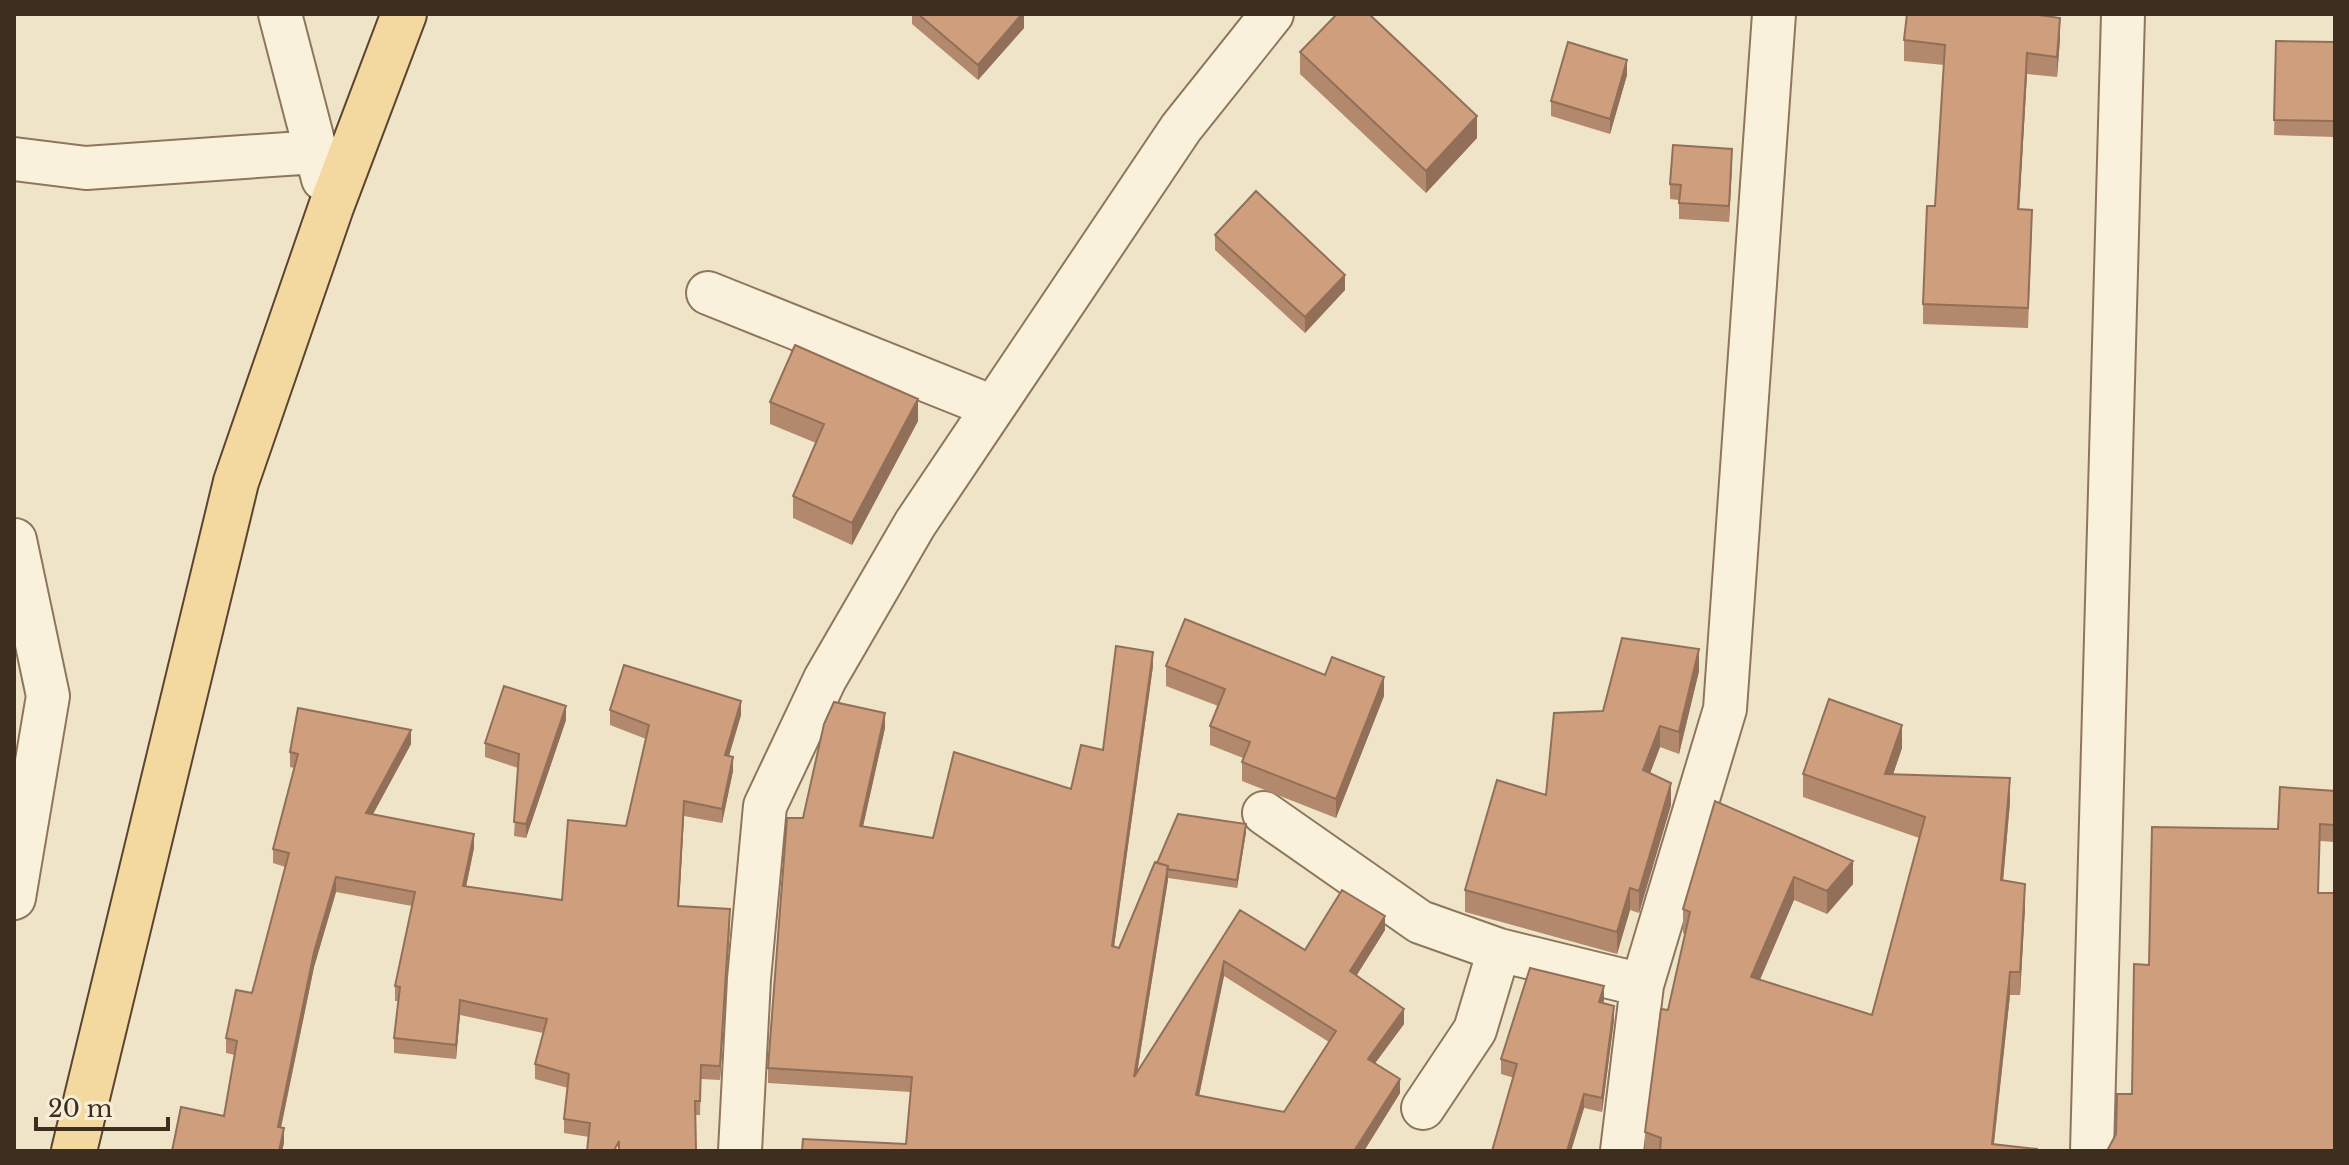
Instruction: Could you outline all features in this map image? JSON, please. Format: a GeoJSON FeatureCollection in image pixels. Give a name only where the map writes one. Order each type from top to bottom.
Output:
{"type":"FeatureCollection","features":[{"type":"Feature","properties":{"kind":"main road"},"geometry":{"type":"LineString","coordinates":[[74,1151],[236,482],[331,207],[404,14]]}},
{"type":"Feature","properties":{"kind":"street"},"geometry":{"type":"LineString","coordinates":[[280,14],[331,207]]}},
{"type":"Feature","properties":{"kind":"street"},"geometry":{"type":"LineString","coordinates":[[740,1151],[749,979],[765,806],[832,666],[915,524],[1181,128],[1272,14]]}},
{"type":"Feature","properties":{"kind":"street"},"geometry":{"type":"LineString","coordinates":[[1622,1151],[1642,985],[1725,709],[1774,14]]}},
{"type":"Feature","properties":{"kind":"street"},"geometry":{"type":"LineString","coordinates":[[2092,1151],[2123,14]]}},
{"type":"Feature","properties":{"kind":"street"},"geometry":{"type":"LineString","coordinates":[[14,159],[86,168],[316,152]]}},
{"type":"Feature","properties":{"kind":"street"},"geometry":{"type":"LineString","coordinates":[[708,293],[993,407]]}},
{"type":"Feature","properties":{"kind":"street"},"geometry":{"type":"LineString","coordinates":[[14,898],[48,696],[15,540]]}},
{"type":"Feature","properties":{"kind":"street"},"geometry":{"type":"LineString","coordinates":[[1264,813],[1420,922],[1499,950],[1642,985]]}},
{"type":"Feature","properties":{"kind":"street"},"geometry":{"type":"LineString","coordinates":[[1423,1108],[1475,1030],[1499,950]]}},
{"type":"Feature","properties":{"kind":"building"},"geometry":{"type":"Polygon","coordinates":[[[918,14],[1022,14],[978,65],[918,14]]]}},
{"type":"Feature","properties":{"kind":"building"},"geometry":{"type":"Polygon","coordinates":[[[1337,14],[1369,14],[1477,116],[1426,171],[1300,52],[1337,14]]]}},
{"type":"Feature","properties":{"kind":"building"},"geometry":{"type":"Polygon","coordinates":[[[1907,14],[2032,14],[2060,18],[2057,57],[2027,53],[2018,209],[2032,210],[2028,308],[1923,304],[1927,206],[1935,206],[1945,45],[1904,40],[1907,14]]]}},
{"type":"Feature","properties":{"kind":"building"},"geometry":{"type":"Polygon","coordinates":[[[2276,41],[2335,42],[2335,121],[2274,120],[2276,41]]]}},
{"type":"Feature","properties":{"kind":"building"},"geometry":{"type":"Polygon","coordinates":[[[1568,42],[1627,60],[1610,119],[1551,101],[1568,42]]]}},
{"type":"Feature","properties":{"kind":"building"},"geometry":{"type":"Polygon","coordinates":[[[1673,145],[1732,149],[1729,206],[1679,203],[1681,185],[1670,184],[1673,145]]]}},
{"type":"Feature","properties":{"kind":"building"},"geometry":{"type":"Polygon","coordinates":[[[1256,191],[1345,275],[1305,317],[1215,235],[1256,191]]]}},
{"type":"Feature","properties":{"kind":"building"},"geometry":{"type":"Polygon","coordinates":[[[795,345],[918,399],[852,523],[793,496],[824,424],[770,402],[795,345]]]}},
{"type":"Feature","properties":{"kind":"building"},"geometry":{"type":"Polygon","coordinates":[[[1185,619],[1325,675],[1332,657],[1384,677],[1336,799],[1242,762],[1250,742],[1210,726],[1225,689],[1166,666],[1185,619]]]}},
{"type":"Feature","properties":{"kind":"building"},"geometry":{"type":"Polygon","coordinates":[[[1622,638],[1699,649],[1679,732],[1660,726],[1643,770],[1671,783],[1639,891],[1630,888],[1617,932],[1465,890],[1497,780],[1546,795],[1554,713],[1603,711],[1622,638]]]}},
{"type":"Feature","properties":{"kind":"building"},"geometry":{"type":"Polygon","coordinates":[[[1116,646],[1153,652],[1112,946],[1119,948],[1155,862],[1168,866],[1134,1077],[1240,910],[1305,950],[1342,890],[1385,916],[1350,971],[1404,1009],[1368,1059],[1400,1079],[1354,1151],[802,1151],[803,1139],[906,1144],[912,1077],[768,1068],[787,818],[803,818],[824,724],[834,702],[885,713],[860,826],[933,838],[954,752],[1071,789],[1081,745],[1103,750],[1116,646]],[[1224,961],[1196,1095],[1284,1112],[1336,1031],[1224,961]]]}},
{"type":"Feature","properties":{"kind":"building"},"geometry":{"type":"Polygon","coordinates":[[[624,665],[741,701],[725,755],[733,757],[722,809],[684,801],[678,906],[730,909],[720,1066],[701,1065],[700,1101],[695,1101],[696,1151],[619,1151],[619,1141],[614,1151],[587,1151],[590,1123],[564,1119],[569,1074],[535,1064],[547,1019],[460,1000],[456,1045],[394,1038],[400,987],[395,986],[415,892],[336,877],[314,952],[278,1127],[284,1128],[279,1151],[172,1151],[181,1107],[224,1116],[237,1041],[226,1038],[236,990],[252,993],[289,853],[273,849],[298,754],[290,752],[298,708],[411,730],[366,813],[474,834],[463,886],[562,900],[568,820],[626,826],[649,725],[610,710],[624,665]]]}},
{"type":"Feature","properties":{"kind":"building"},"geometry":{"type":"Polygon","coordinates":[[[504,686],[566,706],[526,824],[514,822],[519,754],[485,743],[504,686]]]}},
{"type":"Feature","properties":{"kind":"building"},"geometry":{"type":"Polygon","coordinates":[[[1829,699],[1902,725],[1885,774],[2010,778],[2001,880],[2025,884],[2020,972],[2010,972],[1992,1144],[2037,1151],[1660,1151],[1661,1138],[1645,1132],[1661,1009],[1668,1010],[1690,912],[1683,909],[1715,801],[1853,861],[1827,891],[1794,877],[1751,977],[1872,1015],[1925,817],[1803,774],[1829,699]]]}},
{"type":"Feature","properties":{"kind":"building"},"geometry":{"type":"Polygon","coordinates":[[[2280,787],[2335,791],[2335,825],[2320,824],[2318,893],[2335,893],[2335,1151],[2107,1151],[2116,1134],[2117,1094],[2132,1094],[2134,964],[2149,965],[2152,827],[2278,829],[2280,787]]]}},
{"type":"Feature","properties":{"kind":"building"},"geometry":{"type":"Polygon","coordinates":[[[1178,814],[1246,824],[1237,880],[1167,869],[1168,866],[1157,863],[1178,814]]]}},
{"type":"Feature","properties":{"kind":"building"},"geometry":{"type":"Polygon","coordinates":[[[1530,968],[1604,986],[1599,1002],[1614,1006],[1602,1098],[1584,1094],[1567,1151],[1492,1151],[1517,1064],[1501,1059],[1530,968]]]}}]}
